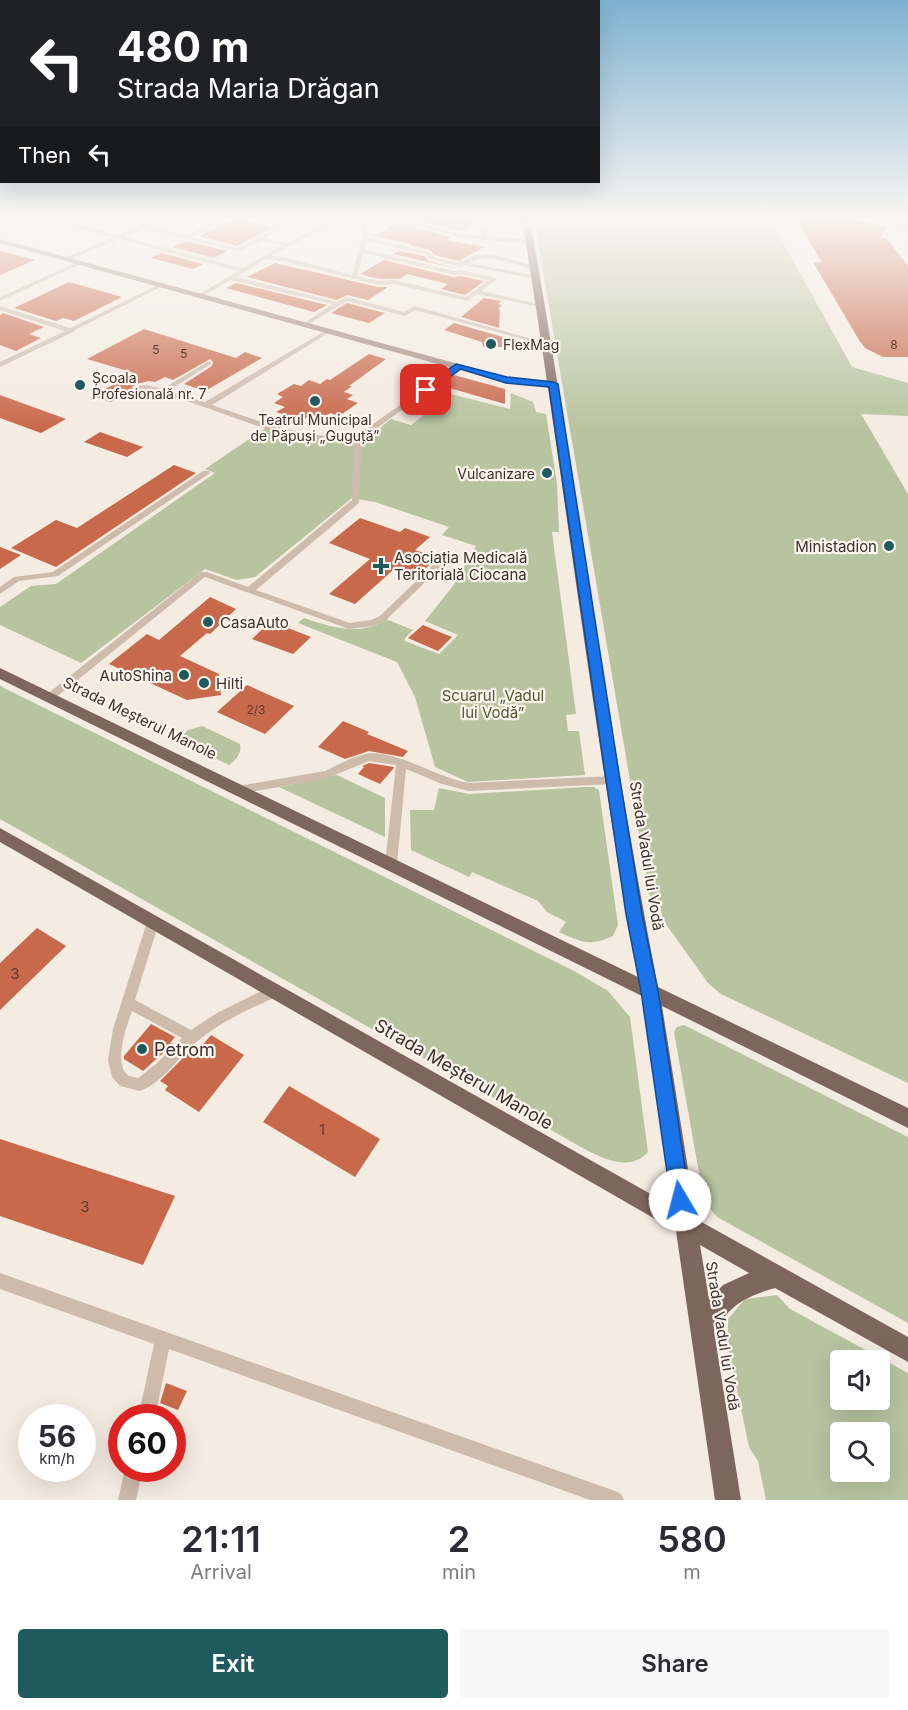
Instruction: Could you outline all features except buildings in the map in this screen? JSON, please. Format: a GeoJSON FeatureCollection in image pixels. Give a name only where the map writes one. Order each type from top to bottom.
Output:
{"type":"FeatureCollection","features":[{"type":"Feature","properties":{"kind":"main road"},"geometry":{"type":"LineString","coordinates":[[176,289],[506,380],[553,384]]}},
{"type":"Feature","properties":{"kind":"main road","name":"Strada Vadul lui Vodă"},"geometry":{"type":"LineString","coordinates":[[538,289],[634,914],[650,991],[728,1500]]}},
{"type":"Feature","properties":{"kind":"main road","name":"Strada Meșterul Manole"},"geometry":{"type":"LineString","coordinates":[[0,673],[908,1118]]}},
{"type":"Feature","properties":{"kind":"main road","name":"Strada Meșterul Manole"},"geometry":{"type":"LineString","coordinates":[[0,834],[908,1350]]}},
{"type":"Feature","properties":{"kind":"main road"},"geometry":{"type":"LineString","coordinates":[[701,1330],[720,1301],[731,1292],[744,1285],[777,1276]]}},
{"type":"Feature","properties":{"kind":"lane"},"geometry":{"type":"LineString","coordinates":[[0,299],[22,289]]}},
{"type":"Feature","properties":{"kind":"lane"},"geometry":{"type":"LineString","coordinates":[[0,366],[154,289]]}},
{"type":"Feature","properties":{"kind":"lane"},"geometry":{"type":"LineString","coordinates":[[200,296],[212,289]]}},
{"type":"Feature","properties":{"kind":"lane"},"geometry":{"type":"LineString","coordinates":[[277,289],[339,304]]}},
{"type":"Feature","properties":{"kind":"lane"},"geometry":{"type":"LineString","coordinates":[[423,289],[467,299],[480,289]]}},
{"type":"Feature","properties":{"kind":"lane"},"geometry":{"type":"LineString","coordinates":[[476,292],[540,305]]}},
{"type":"Feature","properties":{"kind":"lane"},"geometry":{"type":"LineString","coordinates":[[306,324],[346,299],[405,314],[414,308],[547,344]]}},
{"type":"Feature","properties":{"kind":"lane"},"geometry":{"type":"LineString","coordinates":[[0,308],[72,331]]}},
{"type":"Feature","properties":{"kind":"lane"},"geometry":{"type":"LineString","coordinates":[[206,405],[328,331]]}},
{"type":"Feature","properties":{"kind":"lane"},"geometry":{"type":"LineString","coordinates":[[163,391],[209,363]]}},
{"type":"Feature","properties":{"kind":"lane"},"geometry":{"type":"LineString","coordinates":[[137,388],[149,387],[313,437],[341,440],[358,438],[459,366]]}},
{"type":"Feature","properties":{"kind":"lane"},"geometry":{"type":"LineString","coordinates":[[250,590],[356,501],[358,438]]}},
{"type":"Feature","properties":{"kind":"lane"},"geometry":{"type":"LineString","coordinates":[[0,591],[17,579],[56,574],[206,472]]}},
{"type":"Feature","properties":{"kind":"lane"},"geometry":{"type":"LineString","coordinates":[[50,697],[204,574],[349,626],[363,625],[383,618],[443,560]]}},
{"type":"Feature","properties":{"kind":"lane"},"geometry":{"type":"LineString","coordinates":[[238,790],[328,775],[361,758],[379,757],[453,784],[469,787],[613,780]]}},
{"type":"Feature","properties":{"kind":"lane"},"geometry":{"type":"LineString","coordinates":[[391,864],[401,765]]}},
{"type":"Feature","properties":{"kind":"lane"},"geometry":{"type":"LineString","coordinates":[[153,922],[129,1003],[116,1037],[114,1059],[124,1082],[140,1085],[153,1077],[192,1037],[228,1013],[274,991]]}},
{"type":"Feature","properties":{"kind":"lane"},"geometry":{"type":"LineString","coordinates":[[129,1003],[192,1037]]}},
{"type":"Feature","properties":{"kind":"lane"},"geometry":{"type":"LineString","coordinates":[[0,1281],[163,1341],[615,1500]]}},
{"type":"Feature","properties":{"kind":"lane"},"geometry":{"type":"LineString","coordinates":[[149,1404],[163,1341]]}},
{"type":"Feature","properties":{"kind":"lane"},"geometry":{"type":"LineString","coordinates":[[127,1500],[131,1482]]}},
{"type":"Feature","properties":{"kind":"green space"},"geometry":{"type":"Polygon","coordinates":[[[546,289],[809,289],[852,367],[908,383],[908,416],[861,414],[908,494],[908,1083],[721,994],[708,983],[663,920],[660,906],[652,909],[546,289]]]}},
{"type":"Feature","properties":{"kind":"green space","name":"Scuarul „Vadul lui Vodă”"},"geometry":{"type":"Polygon","coordinates":[[[511,393],[533,402],[536,412],[546,414],[557,484],[559,532],[552,532],[576,714],[566,715],[568,731],[579,731],[585,775],[468,782],[435,767],[415,697],[397,662],[298,623],[304,618],[335,627],[356,629],[367,628],[386,619],[413,630],[405,641],[439,654],[458,635],[425,621],[453,586],[476,546],[442,535],[449,527],[375,502],[352,498],[255,577],[237,580],[205,569],[81,663],[0,625],[0,607],[31,586],[56,584],[215,473],[205,469],[267,427],[316,440],[354,442],[368,437],[391,419],[411,425],[451,394],[510,409],[511,393]]]}},
{"type":"Feature","properties":{"kind":"green space"},"geometry":{"type":"Polygon","coordinates":[[[0,686],[576,972],[608,991],[630,1017],[648,1152],[634,1161],[619,1162],[588,1151],[0,819],[0,686]]]}},
{"type":"Feature","properties":{"kind":"green space"},"geometry":{"type":"Polygon","coordinates":[[[202,726],[240,744],[238,756],[229,765],[178,741],[188,730],[202,726]]]}},
{"type":"Feature","properties":{"kind":"green space"},"geometry":{"type":"Polygon","coordinates":[[[337,775],[385,798],[385,837],[279,787],[337,775]]]}},
{"type":"Feature","properties":{"kind":"green space"},"geometry":{"type":"Polygon","coordinates":[[[594,787],[599,790],[618,925],[613,936],[605,939],[585,942],[559,932],[566,922],[547,912],[538,901],[472,872],[469,877],[411,850],[410,810],[434,810],[439,788],[469,794],[594,787]]]}},
{"type":"Feature","properties":{"kind":"green space"},"geometry":{"type":"Polygon","coordinates":[[[684,1025],[908,1137],[908,1323],[717,1217],[704,1201],[674,1032],[677,1027],[684,1025]]]}},
{"type":"Feature","properties":{"kind":"green space"},"geometry":{"type":"Polygon","coordinates":[[[777,1295],[790,1309],[866,1350],[830,1350],[830,1410],[890,1410],[890,1363],[908,1373],[908,1500],[766,1500],[758,1461],[749,1447],[728,1346],[728,1319],[745,1299],[777,1295]]]}},
{"type":"Feature","properties":{"kind":"place","name":"FlexMag"},"geometry":{"type":"Point","coordinates":[491,344]}},
{"type":"Feature","properties":{"kind":"place","name":"Școala Profesională nr. 7"},"geometry":{"type":"Point","coordinates":[80,385]}},
{"type":"Feature","properties":{"kind":"place","name":"Teatrul Municipal de Păpuși „Guguță”"},"geometry":{"type":"Point","coordinates":[315,401]}},
{"type":"Feature","properties":{"kind":"place","name":"Vulcanizare"},"geometry":{"type":"Point","coordinates":[547,473]}},
{"type":"Feature","properties":{"kind":"place","name":"Ministadion"},"geometry":{"type":"Point","coordinates":[889,546]}},
{"type":"Feature","properties":{"kind":"place","name":"Asociația Medicală Teritorială Ciocana"},"geometry":{"type":"Point","coordinates":[381,566]}},
{"type":"Feature","properties":{"kind":"place","name":"CasaAuto"},"geometry":{"type":"Point","coordinates":[208,622]}},
{"type":"Feature","properties":{"kind":"place","name":"AutoShina"},"geometry":{"type":"Point","coordinates":[184,675]}},
{"type":"Feature","properties":{"kind":"place","name":"Hilti"},"geometry":{"type":"Point","coordinates":[204,683]}},
{"type":"Feature","properties":{"kind":"place","name":"Petrom"},"geometry":{"type":"Point","coordinates":[142,1049]}},
{"type":"Feature","properties":{"kind":"route"},"geometry":{"type":"LineString","coordinates":[[426,390],[459,366],[506,380],[553,384],[634,914],[650,991],[680,1200]]}}]}
